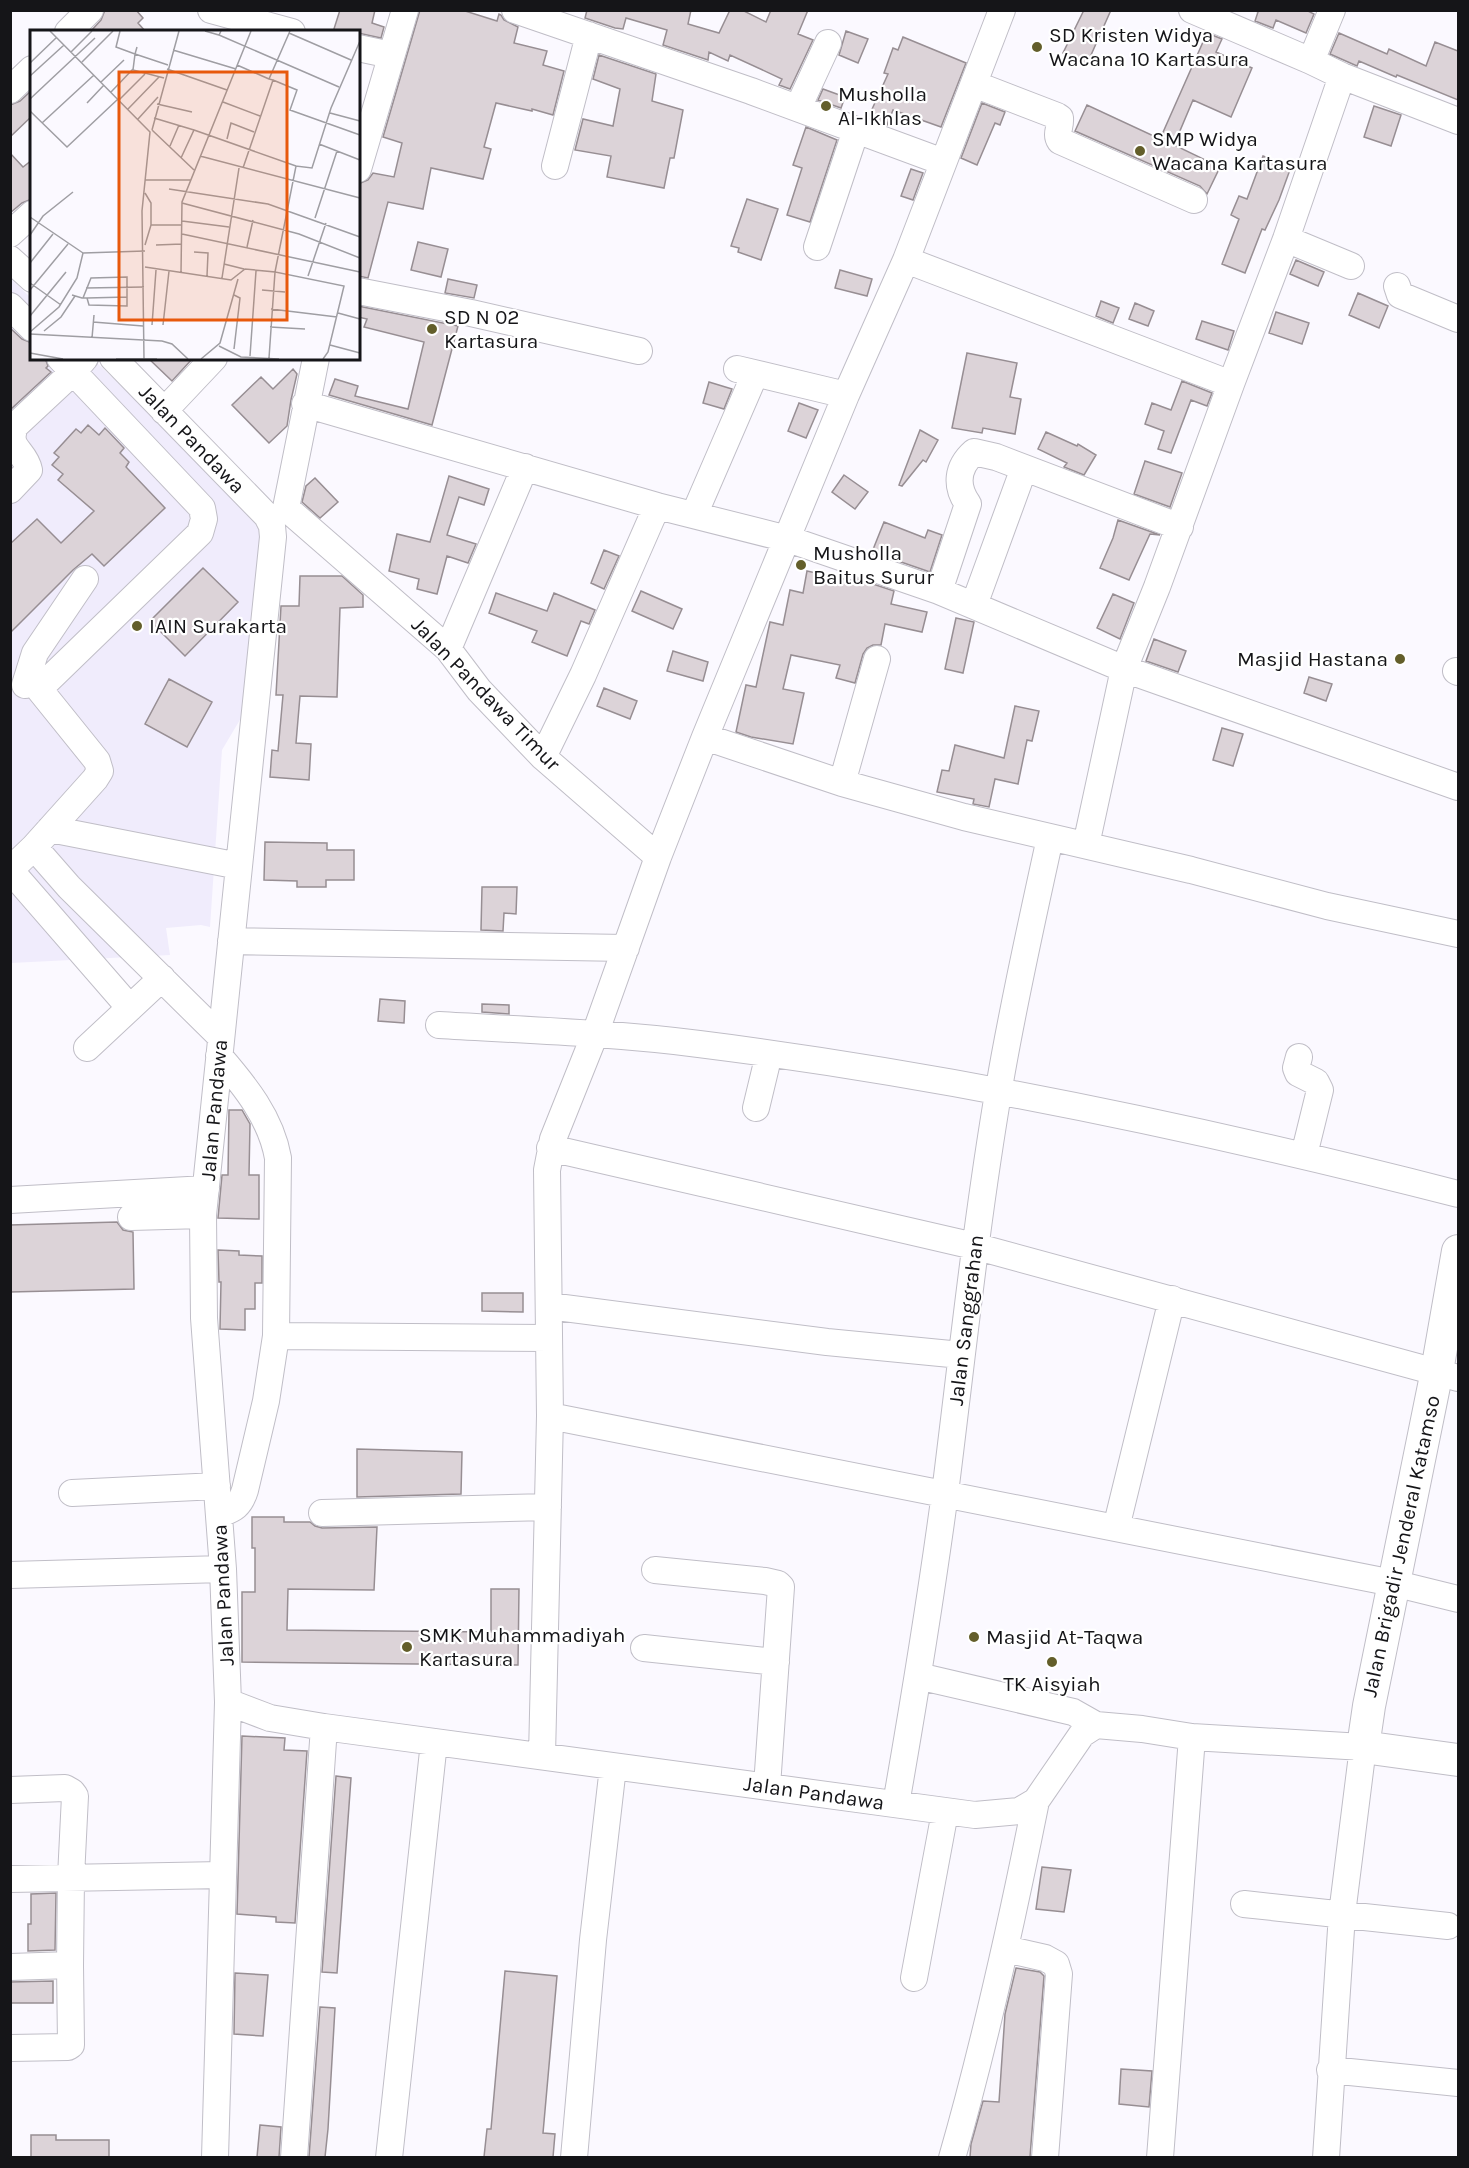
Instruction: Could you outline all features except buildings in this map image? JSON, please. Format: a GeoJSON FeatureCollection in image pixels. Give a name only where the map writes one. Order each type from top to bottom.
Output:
{"type":"FeatureCollection","features":[{"type":"Feature","properties":{"kind":"main road","name":"Jalan Brigadir Jenderal Katamso"},"geometry":{"type":"LineString","coordinates":[[1363,1747],[1393,1583],[1448,1375],[1458,1251]]}},
{"type":"Feature","properties":{"kind":"main road"},"geometry":{"type":"LineString","coordinates":[[1363,1747],[1458,1760]]}},
{"type":"Feature","properties":{"kind":"street"},"geometry":{"type":"LineString","coordinates":[[70,30],[90,10]]}},
{"type":"Feature","properties":{"kind":"street"},"geometry":{"type":"LineString","coordinates":[[360,162],[405,10]]}},
{"type":"Feature","properties":{"kind":"street"},"geometry":{"type":"LineString","coordinates":[[515,10],[798,108],[943,162]]}},
{"type":"Feature","properties":{"kind":"street"},"geometry":{"type":"LineString","coordinates":[[542,1756],[550,1416],[547,1170],[550,1149],[595,1034],[658,857],[739,651],[788,538],[846,394],[906,260],[1002,10]]}},
{"type":"Feature","properties":{"kind":"street"},"geometry":{"type":"LineString","coordinates":[[1192,10],[1342,76],[1458,121]]}},
{"type":"Feature","properties":{"kind":"street"},"geometry":{"type":"LineString","coordinates":[[1311,61],[1332,10]]}},
{"type":"Feature","properties":{"kind":"street"},"geometry":{"type":"LineString","coordinates":[[220,19],[281,30]]}},
{"type":"Feature","properties":{"kind":"street"},"geometry":{"type":"LineString","coordinates":[[555,166],[589,35]]}},
{"type":"Feature","properties":{"kind":"street"},"geometry":{"type":"LineString","coordinates":[[798,108],[828,43]]}},
{"type":"Feature","properties":{"kind":"street"},"geometry":{"type":"LineString","coordinates":[[360,48],[391,55]]}},
{"type":"Feature","properties":{"kind":"street"},"geometry":{"type":"LineString","coordinates":[[10,90],[30,71]]}},
{"type":"Feature","properties":{"kind":"street"},"geometry":{"type":"LineString","coordinates":[[1086,845],[1124,669],[1180,527],[1286,239],[1342,76]]}},
{"type":"Feature","properties":{"kind":"street"},"geometry":{"type":"LineString","coordinates":[[974,84],[1057,116],[1061,124],[1058,133],[1060,141],[1194,200]]}},
{"type":"Feature","properties":{"kind":"street"},"geometry":{"type":"LineString","coordinates":[[817,247],[856,130]]}},
{"type":"Feature","properties":{"kind":"street"},"geometry":{"type":"LineString","coordinates":[[10,234],[30,216]]}},
{"type":"Feature","properties":{"kind":"street"},"geometry":{"type":"LineString","coordinates":[[1286,239],[1351,266]]}},
{"type":"Feature","properties":{"kind":"street"},"geometry":{"type":"LineString","coordinates":[[10,259],[30,277]]}},
{"type":"Feature","properties":{"kind":"street"},"geometry":{"type":"LineString","coordinates":[[906,260],[1231,384]]}},
{"type":"Feature","properties":{"kind":"street"},"geometry":{"type":"LineString","coordinates":[[1397,286],[1400,295],[1458,319]]}},
{"type":"Feature","properties":{"kind":"street"},"geometry":{"type":"LineString","coordinates":[[360,291],[471,313],[639,351]]}},
{"type":"Feature","properties":{"kind":"street"},"geometry":{"type":"LineString","coordinates":[[10,306],[30,326]]}},
{"type":"Feature","properties":{"kind":"street","name":"Jalan Pandawa"},"geometry":{"type":"LineString","coordinates":[[115,360],[164,411],[278,514],[273,532],[204,1215],[204,1318],[220,1514],[228,1702],[215,2157]]}},
{"type":"Feature","properties":{"kind":"street"},"geometry":{"type":"LineString","coordinates":[[164,411],[212,360]]}},
{"type":"Feature","properties":{"kind":"street"},"geometry":{"type":"LineString","coordinates":[[278,514],[316,360]]}},
{"type":"Feature","properties":{"kind":"street"},"geometry":{"type":"LineString","coordinates":[[10,490],[29,470],[28,464],[12,442],[11,434],[15,426],[73,363],[202,508],[204,522],[200,533],[25,687]]}},
{"type":"Feature","properties":{"kind":"street"},"geometry":{"type":"LineString","coordinates":[[693,515],[746,372],[846,394]]}},
{"type":"Feature","properties":{"kind":"street"},"geometry":{"type":"LineString","coordinates":[[305,404],[657,506],[788,538],[939,591],[1124,669],[1458,787]]}},
{"type":"Feature","properties":{"kind":"street"},"geometry":{"type":"LineString","coordinates":[[939,591],[968,504],[958,483],[970,455],[974,452],[980,452],[1024,468],[1180,527]]}},
{"type":"Feature","properties":{"kind":"street"},"geometry":{"type":"LineString","coordinates":[[448,649],[525,468]]}},
{"type":"Feature","properties":{"kind":"street"},"geometry":{"type":"LineString","coordinates":[[974,605],[1024,468]]}},
{"type":"Feature","properties":{"kind":"street"},"geometry":{"type":"LineString","coordinates":[[543,756],[584,675],[657,506]]}},
{"type":"Feature","properties":{"kind":"street","name":"Jalan Pandawa Timur"},"geometry":{"type":"LineString","coordinates":[[278,514],[448,649],[479,690],[543,756],[658,857]]}},
{"type":"Feature","properties":{"kind":"street"},"geometry":{"type":"LineString","coordinates":[[25,687],[35,653],[85,579]]}},
{"type":"Feature","properties":{"kind":"street"},"geometry":{"type":"LineString","coordinates":[[842,783],[877,659]]}},
{"type":"Feature","properties":{"kind":"street"},"geometry":{"type":"LineString","coordinates":[[25,687],[97,761],[100,768],[95,779],[10,870],[130,1008]]}},
{"type":"Feature","properties":{"kind":"street"},"geometry":{"type":"LineString","coordinates":[[705,737],[842,783],[964,817],[1191,870],[1327,906],[1458,934]]}},
{"type":"Feature","properties":{"kind":"street"},"geometry":{"type":"LineString","coordinates":[[42,838],[239,866]]}},
{"type":"Feature","properties":{"kind":"street"},"geometry":{"type":"LineString","coordinates":[[42,838],[69,886],[162,978],[220,1047],[256,1103],[276,1149],[278,1158],[276,1336],[266,1401],[242,1501],[236,1508],[220,1514]]}},
{"type":"Feature","properties":{"kind":"street","name":"Jalan Sanggrahan"},"geometry":{"type":"LineString","coordinates":[[896,1804],[918,1676],[944,1495],[974,1246],[998,1090],[1017,983],[1050,838]]}},
{"type":"Feature","properties":{"kind":"street"},"geometry":{"type":"LineString","coordinates":[[231,941],[626,948]]}},
{"type":"Feature","properties":{"kind":"street"},"geometry":{"type":"LineString","coordinates":[[87,1048],[162,978]]}},
{"type":"Feature","properties":{"kind":"street"},"geometry":{"type":"LineString","coordinates":[[439,1025],[595,1034],[697,1043],[998,1090],[1304,1155],[1458,1194]]}},
{"type":"Feature","properties":{"kind":"street"},"geometry":{"type":"LineString","coordinates":[[756,1108],[769,1054]]}},
{"type":"Feature","properties":{"kind":"street"},"geometry":{"type":"LineString","coordinates":[[1299,1057],[1296,1068],[1298,1073],[1316,1082],[1320,1090],[1304,1155]]}},
{"type":"Feature","properties":{"kind":"street"},"geometry":{"type":"LineString","coordinates":[[550,1149],[974,1246],[1448,1375]]}},
{"type":"Feature","properties":{"kind":"street"},"geometry":{"type":"LineString","coordinates":[[10,1200],[206,1189]]}},
{"type":"Feature","properties":{"kind":"street"},"geometry":{"type":"LineString","coordinates":[[131,1217],[204,1215]]}},
{"type":"Feature","properties":{"kind":"street"},"geometry":{"type":"LineString","coordinates":[[1116,1528],[1172,1299]]}},
{"type":"Feature","properties":{"kind":"street"},"geometry":{"type":"LineString","coordinates":[[549,1306],[827,1342],[961,1355]]}},
{"type":"Feature","properties":{"kind":"street"},"geometry":{"type":"LineString","coordinates":[[276,1336],[549,1338]]}},
{"type":"Feature","properties":{"kind":"street"},"geometry":{"type":"LineString","coordinates":[[550,1416],[1393,1583],[1458,1599]]}},
{"type":"Feature","properties":{"kind":"street"},"geometry":{"type":"LineString","coordinates":[[72,1493],[218,1486]]}},
{"type":"Feature","properties":{"kind":"street"},"geometry":{"type":"LineString","coordinates":[[322,1513],[548,1507]]}},
{"type":"Feature","properties":{"kind":"street"},"geometry":{"type":"LineString","coordinates":[[10,1575],[223,1569]]}},
{"type":"Feature","properties":{"kind":"street"},"geometry":{"type":"LineString","coordinates":[[655,1570],[765,1581],[779,1585],[782,1592],[767,1786]]}},
{"type":"Feature","properties":{"kind":"street"},"geometry":{"type":"LineString","coordinates":[[644,1648],[776,1662]]}},
{"type":"Feature","properties":{"kind":"street"},"geometry":{"type":"LineString","coordinates":[[918,1676],[1073,1712],[1096,1725],[1192,1737],[1363,1747],[1342,1914],[1326,2157]]}},
{"type":"Feature","properties":{"kind":"street","name":"Jalan Pandawa"},"geometry":{"type":"LineString","coordinates":[[228,1702],[270,1718],[324,1727],[945,1812],[975,1815],[1003,1814],[1019,1811],[1036,1801]]}},
{"type":"Feature","properties":{"kind":"street"},"geometry":{"type":"LineString","coordinates":[[952,2157],[975,2079],[1006,1949],[1036,1801],[1082,1734],[1096,1725]]}},
{"type":"Feature","properties":{"kind":"street"},"geometry":{"type":"LineString","coordinates":[[294,2157],[324,1727]]}},
{"type":"Feature","properties":{"kind":"street"},"geometry":{"type":"LineString","coordinates":[[1160,2157],[1192,1737]]}},
{"type":"Feature","properties":{"kind":"street"},"geometry":{"type":"LineString","coordinates":[[389,2157],[434,1742]]}},
{"type":"Feature","properties":{"kind":"street"},"geometry":{"type":"LineString","coordinates":[[574,2157],[593,1940],[613,1767]]}},
{"type":"Feature","properties":{"kind":"street"},"geometry":{"type":"LineString","coordinates":[[10,1790],[65,1788],[74,1794],[71,1877],[71,2045],[68,2047],[10,2048]]}},
{"type":"Feature","properties":{"kind":"street"},"geometry":{"type":"LineString","coordinates":[[914,1978],[945,1812]]}},
{"type":"Feature","properties":{"kind":"street"},"geometry":{"type":"LineString","coordinates":[[10,1879],[222,1875]]}},
{"type":"Feature","properties":{"kind":"street"},"geometry":{"type":"LineString","coordinates":[[1244,1904],[1448,1926]]}},
{"type":"Feature","properties":{"kind":"street"},"geometry":{"type":"LineString","coordinates":[[1006,1949],[1045,1958],[1056,1964],[1059,1974],[1045,2157]]}},
{"type":"Feature","properties":{"kind":"street"},"geometry":{"type":"LineString","coordinates":[[10,1967],[70,1965]]}},
{"type":"Feature","properties":{"kind":"street"},"geometry":{"type":"LineString","coordinates":[[1330,2070],[1458,2083]]}},
{"type":"Feature","properties":{"kind":"shaded area","name":"IAIN Surakarta"},"geometry":{"type":"Polygon","coordinates":[[[10,278],[30,297],[30,360],[94,360],[257,518],[270,560],[257,691],[222,750],[210,927],[201,925],[166,928],[170,955],[11,963],[10,278]]]}},
{"type":"Feature","properties":{"kind":"place","name":"SD Kristen Widya Wacana 10 Kartasura"},"geometry":{"type":"Point","coordinates":[1037,47]}},
{"type":"Feature","properties":{"kind":"place","name":"Musholla Al-Ikhlas"},"geometry":{"type":"Point","coordinates":[826,106]}},
{"type":"Feature","properties":{"kind":"place","name":"SMP Widya Wacana Kartasura"},"geometry":{"type":"Point","coordinates":[1140,151]}},
{"type":"Feature","properties":{"kind":"place","name":"SD N 02 Kartasura"},"geometry":{"type":"Point","coordinates":[432,329]}},
{"type":"Feature","properties":{"kind":"place","name":"Musholla Baitus Surur"},"geometry":{"type":"Point","coordinates":[801,565]}},
{"type":"Feature","properties":{"kind":"place","name":"IAIN Surakarta"},"geometry":{"type":"Point","coordinates":[137,626]}},
{"type":"Feature","properties":{"kind":"place","name":"Masjid Hastana"},"geometry":{"type":"Point","coordinates":[1400,659]}},
{"type":"Feature","properties":{"kind":"place","name":"Masjid At-Taqwa"},"geometry":{"type":"Point","coordinates":[974,1637]}},
{"type":"Feature","properties":{"kind":"place","name":"SMK Muhammadiyah Kartasura"},"geometry":{"type":"Point","coordinates":[407,1647]}},
{"type":"Feature","properties":{"kind":"place","name":"TK Aisyiah"},"geometry":{"type":"Point","coordinates":[1052,1662]}}]}
